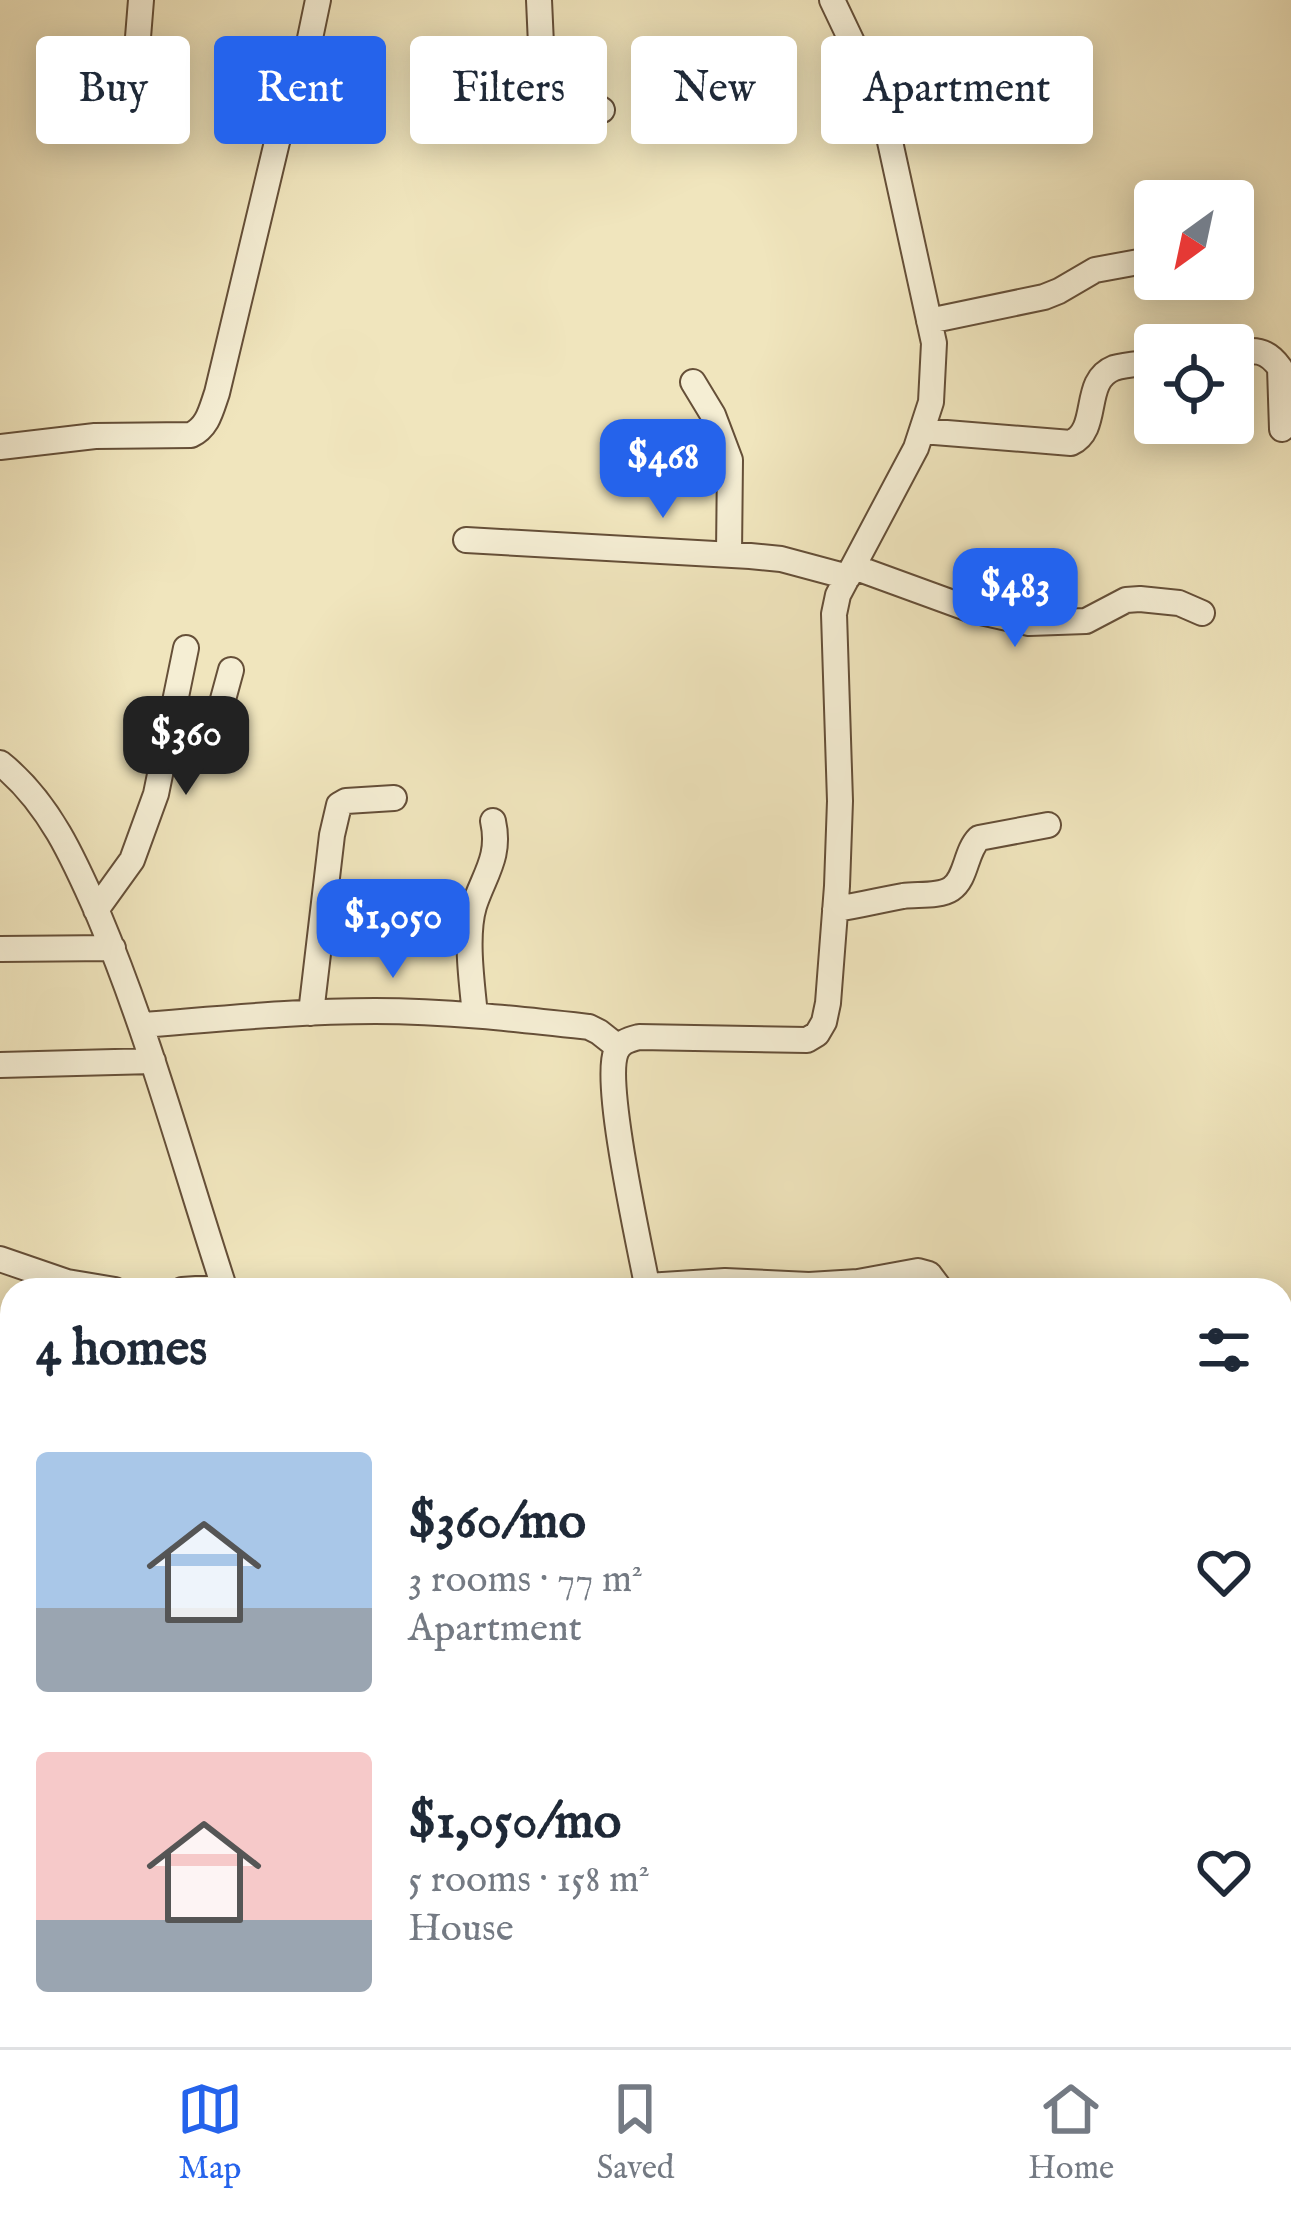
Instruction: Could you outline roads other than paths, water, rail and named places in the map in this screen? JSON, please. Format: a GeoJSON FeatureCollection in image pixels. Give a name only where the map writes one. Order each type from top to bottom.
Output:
{"type":"FeatureCollection","features":[{"type":"Feature","properties":{"kind":"street"},"geometry":{"type":"LineString","coordinates":[[138,36],[141,0]]}},
{"type":"Feature","properties":{"kind":"street"},"geometry":{"type":"LineString","coordinates":[[0,447],[200,431],[217,393],[318,0]]}},
{"type":"Feature","properties":{"kind":"street"},"geometry":{"type":"LineString","coordinates":[[539,0],[541,36]]}},
{"type":"Feature","properties":{"kind":"street"},"geometry":{"type":"LineString","coordinates":[[646,1278],[618,1119],[614,1072],[618,1047],[639,1037],[807,1040],[824,1022],[840,801],[834,627],[838,595],[893,496],[932,401],[934,344],[882,105],[832,0]]}},
{"type":"Feature","properties":{"kind":"street"},"geometry":{"type":"LineString","coordinates":[[929,321],[1044,297],[1095,270],[1134,263]]}},
{"type":"Feature","properties":{"kind":"street"},"geometry":{"type":"LineString","coordinates":[[1254,350],[1265,352],[1280,368],[1282,429]]}},
{"type":"Feature","properties":{"kind":"street"},"geometry":{"type":"LineString","coordinates":[[922,431],[1071,443],[1086,431],[1095,392],[1108,371],[1134,366]]}},
{"type":"Feature","properties":{"kind":"street"},"geometry":{"type":"LineString","coordinates":[[693,382],[713,415],[730,460],[729,554]]}},
{"type":"Feature","properties":{"kind":"street"},"geometry":{"type":"LineString","coordinates":[[466,540],[781,559],[851,572],[1029,623],[1086,621],[1126,600],[1139,599],[1179,602],[1202,613]]}},
{"type":"Feature","properties":{"kind":"street"},"geometry":{"type":"LineString","coordinates":[[96,910],[132,860],[156,794],[186,648]]}},
{"type":"Feature","properties":{"kind":"street"},"geometry":{"type":"LineString","coordinates":[[166,746],[210,747],[230,670]]}},
{"type":"Feature","properties":{"kind":"street"},"geometry":{"type":"LineString","coordinates":[[0,763],[39,802],[62,837],[96,910],[142,1025],[221,1278]]}},
{"type":"Feature","properties":{"kind":"street"},"geometry":{"type":"LineString","coordinates":[[311,1012],[339,805],[394,798]]}},
{"type":"Feature","properties":{"kind":"street"},"geometry":{"type":"LineString","coordinates":[[475,1015],[471,927],[496,842],[494,821]]}},
{"type":"Feature","properties":{"kind":"street"},"geometry":{"type":"LineString","coordinates":[[835,909],[946,891],[957,882],[979,838],[1048,825]]}},
{"type":"Feature","properties":{"kind":"street"},"geometry":{"type":"LineString","coordinates":[[0,949],[112,948]]}},
{"type":"Feature","properties":{"kind":"street"},"geometry":{"type":"LineString","coordinates":[[142,1025],[311,1012],[475,1015],[589,1027],[618,1047]]}},
{"type":"Feature","properties":{"kind":"street"},"geometry":{"type":"LineString","coordinates":[[0,1065],[153,1061]]}},
{"type":"Feature","properties":{"kind":"street"},"geometry":{"type":"LineString","coordinates":[[0,1259],[55,1278]]}},
{"type":"Feature","properties":{"kind":"street"},"geometry":{"type":"LineString","coordinates":[[874,1278],[918,1271],[932,1278]]}}]}
